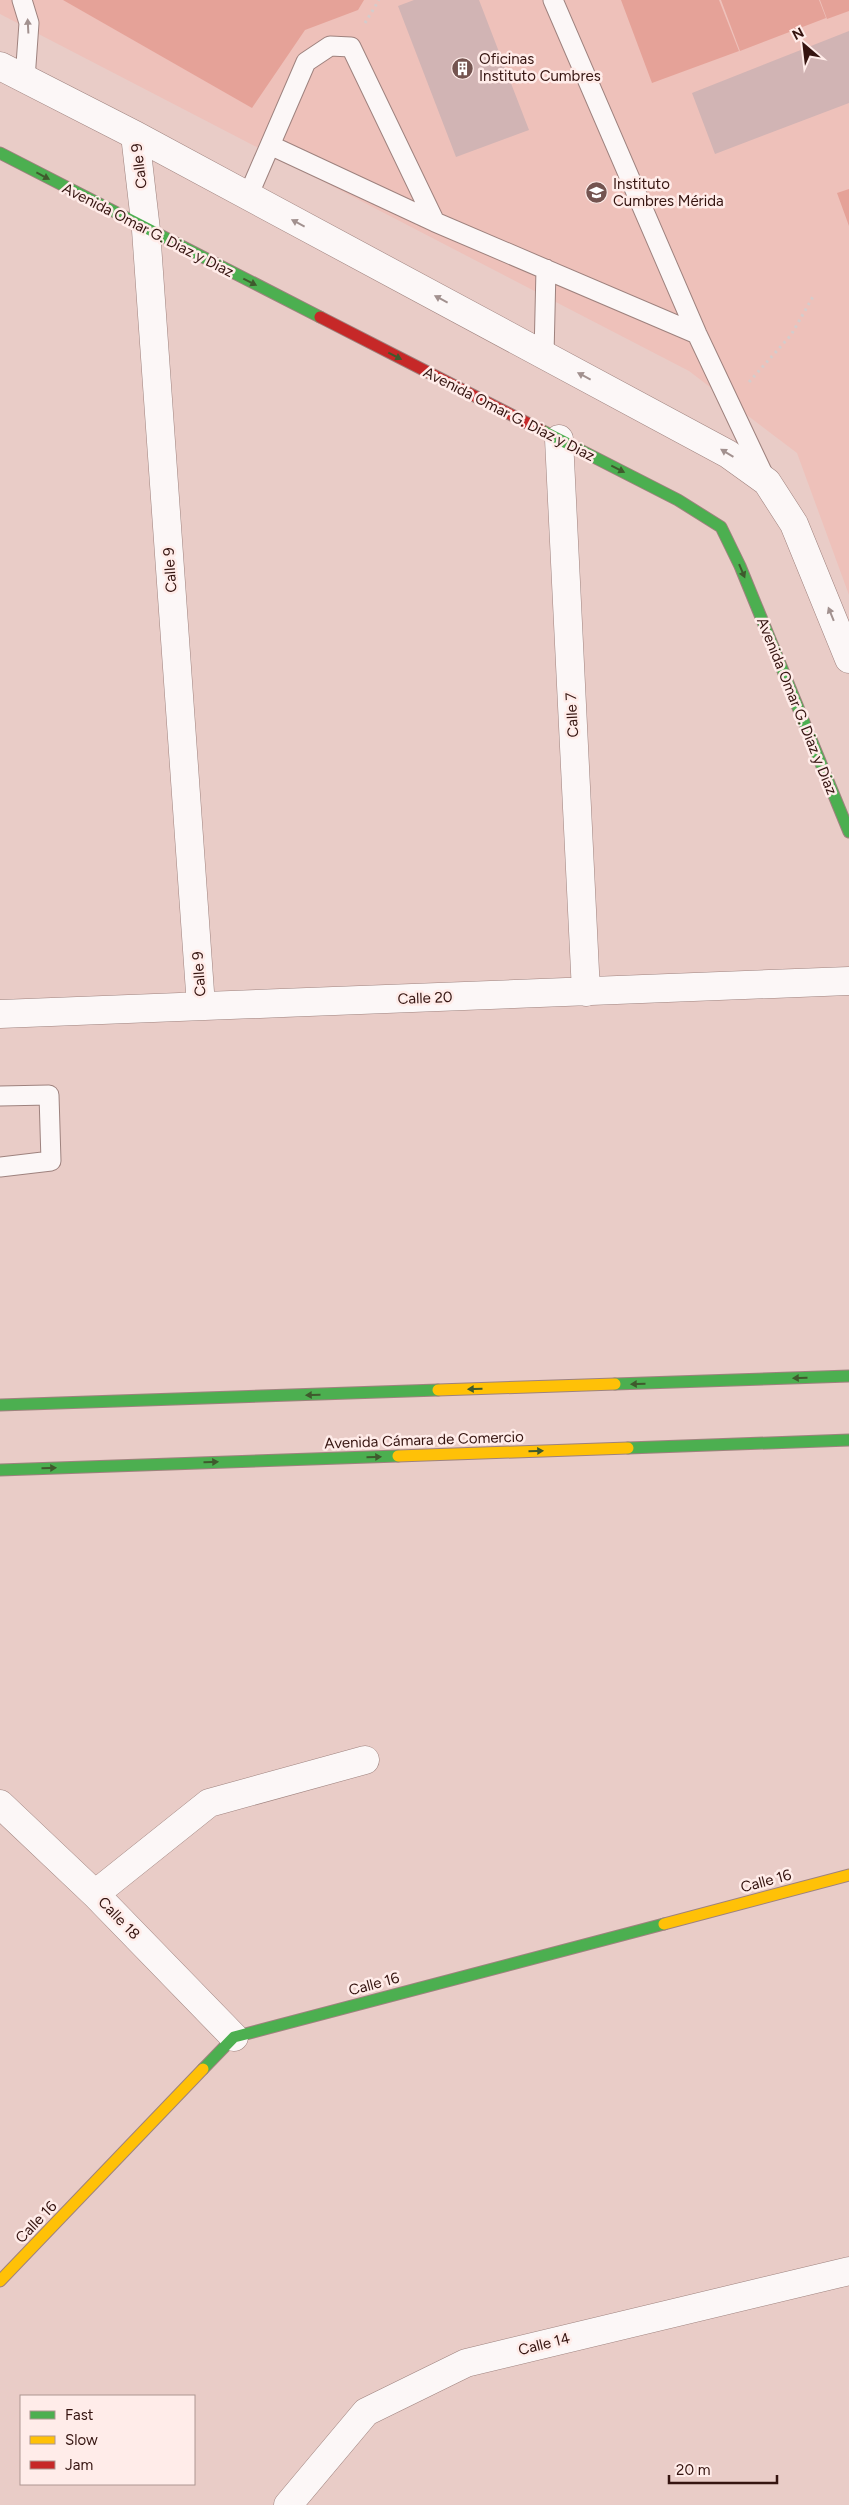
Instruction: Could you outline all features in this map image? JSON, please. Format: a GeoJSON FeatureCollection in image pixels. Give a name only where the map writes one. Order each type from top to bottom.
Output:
{"type":"FeatureCollection","features":[{"type":"Feature","properties":{"kind":"street"},"geometry":{"type":"LineString","coordinates":[[0,66],[135,135],[728,454],[767,482],[794,524],[849,659]]}},
{"type":"Feature","properties":{"kind":"street","name":"Calle 9"},"geometry":{"type":"LineString","coordinates":[[135,135],[146,230],[201,1006]]}},
{"type":"Feature","properties":{"kind":"street","name":"Avenida Omar G. Diaz y Diaz"},"geometry":{"type":"LineString","coordinates":[[0,153],[146,230],[678,500],[721,527],[740,566],[849,832]]}},
{"type":"Feature","properties":{"kind":"street","name":"Calle 7"},"geometry":{"type":"LineString","coordinates":[[559,439],[586,992]]}},
{"type":"Feature","properties":{"kind":"street","name":"Calle 20"},"geometry":{"type":"LineString","coordinates":[[0,1014],[849,982]]}},
{"type":"Feature","properties":{"kind":"street"},"geometry":{"type":"LineString","coordinates":[[0,1405],[849,1376]]}},
{"type":"Feature","properties":{"kind":"street","name":"Avenida Cámara de Comercio"},"geometry":{"type":"LineString","coordinates":[[0,1470],[849,1440]]}},
{"type":"Feature","properties":{"kind":"street"},"geometry":{"type":"LineString","coordinates":[[95,1894],[209,1803],[366,1760]]}},
{"type":"Feature","properties":{"kind":"street","name":"Calle 18"},"geometry":{"type":"LineString","coordinates":[[0,1804],[95,1894],[234,2037]]}},
{"type":"Feature","properties":{"kind":"street","name":"Calle 16"},"geometry":{"type":"LineString","coordinates":[[0,2281],[234,2037],[849,1875]]}},
{"type":"Feature","properties":{"kind":"street","name":"Calle 14"},"geometry":{"type":"LineString","coordinates":[[288,2505],[366,2412],[466,2364],[849,2271]]}},
{"type":"Feature","properties":{"kind":"lane"},"geometry":{"type":"LineString","coordinates":[[22,0],[30,23],[25,79]]}},
{"type":"Feature","properties":{"kind":"lane"},"geometry":{"type":"LineString","coordinates":[[553,0],[698,334],[767,482]]}},
{"type":"Feature","properties":{"kind":"lane"},"geometry":{"type":"LineString","coordinates":[[248,196],[272,146],[306,62],[330,46],[351,47],[435,222]]}},
{"type":"Feature","properties":{"kind":"lane"},"geometry":{"type":"LineString","coordinates":[[272,146],[435,222],[698,334]]}},
{"type":"Feature","properties":{"kind":"lane"},"geometry":{"type":"LineString","coordinates":[[544,355],[546,268]]}},
{"type":"Feature","properties":{"kind":"lane"},"geometry":{"type":"LineString","coordinates":[[0,1096],[48,1095],[51,1161],[0,1167]]}},
{"type":"Feature","properties":{"kind":"path"},"geometry":{"type":"LineString","coordinates":[[740,425],[744,388],[791,335],[814,295]]}},
{"type":"Feature","properties":{"kind":"shaded area","name":"Instituto Cumbres Mérida"},"geometry":{"type":"Polygon","coordinates":[[[0,0],[849,0],[849,595],[797,453],[689,371],[0,14],[0,0]]]}},
{"type":"Feature","properties":{"kind":"shaded area"},"geometry":{"type":"Polygon","coordinates":[[[63,0],[364,0],[358,10],[305,30],[252,108],[63,0]]]}},
{"type":"Feature","properties":{"kind":"shaded area"},"geometry":{"type":"Polygon","coordinates":[[[621,0],[719,0],[739,51],[652,83],[621,0]]]}},
{"type":"Feature","properties":{"kind":"shaded area"},"geometry":{"type":"Polygon","coordinates":[[[721,0],[819,0],[826,18],[740,51],[721,0]]]}},
{"type":"Feature","properties":{"kind":"shaded area"},"geometry":{"type":"Polygon","coordinates":[[[820,0],[849,0],[849,11],[827,19],[820,0]]]}},
{"type":"Feature","properties":{"kind":"shaded area"},"geometry":{"type":"Polygon","coordinates":[[[849,189],[849,226],[837,193],[849,189]]]}},
{"type":"Feature","properties":{"kind":"building","name":"Oficinas Instituto Cumbres"},"geometry":{"type":"Polygon","coordinates":[[[414,0],[479,0],[529,130],[456,157],[398,6],[414,0]]]}},
{"type":"Feature","properties":{"kind":"building"},"geometry":{"type":"Polygon","coordinates":[[[849,31],[849,103],[715,154],[692,93],[849,31]]]}},
{"type":"Feature","properties":{"kind":"traffic: fast"},"geometry":{"type":"LineString","coordinates":[[0,153],[320,317]]}},
{"type":"Feature","properties":{"kind":"traffic: fast"},"geometry":{"type":"LineString","coordinates":[[541,430],[678,500],[721,527],[740,566],[849,832]]}},
{"type":"Feature","properties":{"kind":"traffic: fast"},"geometry":{"type":"LineString","coordinates":[[615,1384],[849,1376]]}},
{"type":"Feature","properties":{"kind":"traffic: fast"},"geometry":{"type":"LineString","coordinates":[[0,1405],[438,1390]]}},
{"type":"Feature","properties":{"kind":"traffic: fast"},"geometry":{"type":"LineString","coordinates":[[628,1448],[849,1440]]}},
{"type":"Feature","properties":{"kind":"traffic: fast"},"geometry":{"type":"LineString","coordinates":[[0,1470],[398,1456]]}},
{"type":"Feature","properties":{"kind":"traffic: fast"},"geometry":{"type":"LineString","coordinates":[[203,2069],[234,2037],[664,1924]]}},
{"type":"Feature","properties":{"kind":"traffic: slow"},"geometry":{"type":"LineString","coordinates":[[438,1390],[615,1384]]}},
{"type":"Feature","properties":{"kind":"traffic: slow"},"geometry":{"type":"LineString","coordinates":[[398,1456],[628,1448]]}},
{"type":"Feature","properties":{"kind":"traffic: slow"},"geometry":{"type":"LineString","coordinates":[[664,1924],[849,1875]]}},
{"type":"Feature","properties":{"kind":"traffic: slow"},"geometry":{"type":"LineString","coordinates":[[0,2281],[203,2069]]}},
{"type":"Feature","properties":{"kind":"traffic: jam"},"geometry":{"type":"LineString","coordinates":[[320,317],[541,430]]}},
{"type":"Feature","properties":{"kind":"place","name":"Oficinas Instituto Cumbres"},"geometry":{"type":"Point","coordinates":[463,68]}},
{"type":"Feature","properties":{"kind":"place","name":"Instituto Cumbres Mérida"},"geometry":{"type":"Point","coordinates":[597,193]}}]}
